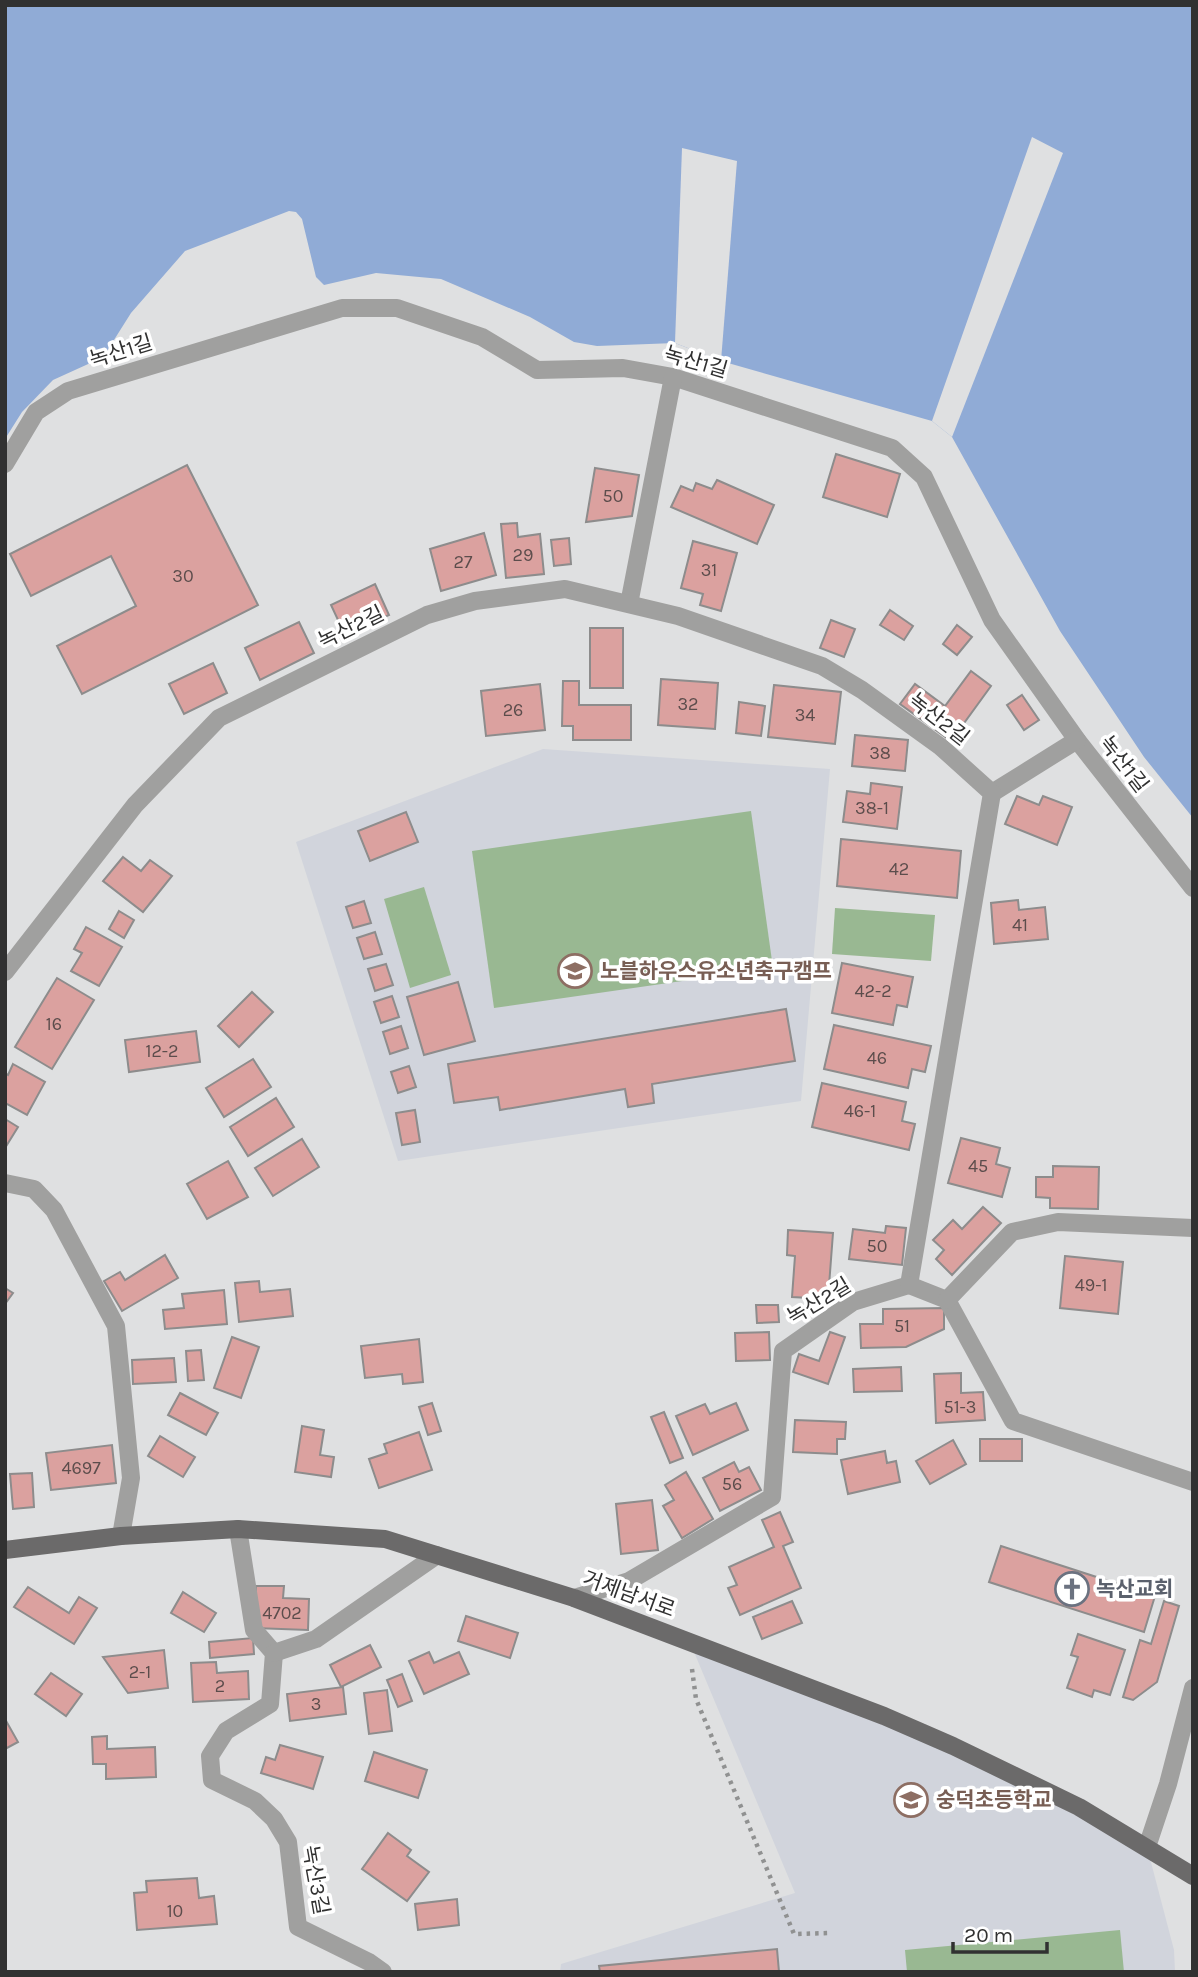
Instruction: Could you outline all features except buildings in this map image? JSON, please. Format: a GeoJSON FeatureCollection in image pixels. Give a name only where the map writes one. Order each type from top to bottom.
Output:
{"type":"FeatureCollection","features":[{"type":"Feature","properties":{"kind":"main road","name":"거제남서로"},"geometry":{"type":"LineString","coordinates":[[5,1550],[121,1536],[238,1529],[385,1539],[574,1598],[884,1716],[1079,1807],[1193,1876]]}},
{"type":"Feature","properties":{"kind":"street","name":"녹산1길"},"geometry":{"type":"LineString","coordinates":[[5,464],[36,412],[68,391],[342,309],[397,308],[482,337],[537,370],[623,368],[673,377],[892,449],[924,477],[992,620],[1077,740],[1193,888]]}},
{"type":"Feature","properties":{"kind":"street"},"geometry":{"type":"LineString","coordinates":[[629,604],[673,377]]}},
{"type":"Feature","properties":{"kind":"street","name":"녹산2길"},"geometry":{"type":"LineString","coordinates":[[5,972],[135,805],[219,718],[428,615],[475,601],[565,589],[678,616],[822,666],[862,690],[941,747],[992,793]]}},
{"type":"Feature","properties":{"kind":"street"},"geometry":{"type":"LineString","coordinates":[[1077,740],[992,793],[909,1284],[947,1300],[1013,1421],[1193,1482]]}},
{"type":"Feature","properties":{"kind":"street"},"geometry":{"type":"LineString","coordinates":[[5,1183],[34,1189],[54,1210],[116,1326],[131,1478],[121,1536]]}},
{"type":"Feature","properties":{"kind":"street"},"geometry":{"type":"LineString","coordinates":[[947,1300],[1012,1232],[1058,1222],[1193,1228]]}},
{"type":"Feature","properties":{"kind":"street","name":"녹산2길"},"geometry":{"type":"LineString","coordinates":[[574,1598],[629,1581],[772,1497],[782,1351],[853,1302],[909,1284]]}},
{"type":"Feature","properties":{"kind":"street"},"geometry":{"type":"LineString","coordinates":[[238,1529],[254,1630],[274,1653],[316,1639],[437,1555]]}},
{"type":"Feature","properties":{"kind":"street","name":"녹산3길"},"geometry":{"type":"LineString","coordinates":[[274,1653],[270,1704],[226,1731],[210,1756],[212,1780],[255,1801],[274,1819],[288,1842],[298,1927],[369,1962],[383,1972]]}},
{"type":"Feature","properties":{"kind":"street"},"geometry":{"type":"LineString","coordinates":[[1147,1847],[1168,1784],[1193,1688]]}},
{"type":"Feature","properties":{"kind":"path"},"geometry":{"type":"LineString","coordinates":[[689,1640],[696,1699],[794,1934],[830,1933]]}},
{"type":"Feature","properties":{"kind":"shaded area","name":"노블하우스유소년축구캠프"},"geometry":{"type":"Polygon","coordinates":[[[543,749],[830,769],[801,1101],[398,1161],[296,842],[543,749]]]}},
{"type":"Feature","properties":{"kind":"shaded area","name":"숭덕초등학교"},"geometry":{"type":"Polygon","coordinates":[[[689,1640],[884,1716],[1147,1847],[1174,1950],[1175,1972],[560,1972],[561,1964],[795,1893],[689,1640]]]}},
{"type":"Feature","properties":{"kind":"green space"},"geometry":{"type":"Polygon","coordinates":[[[751,811],[773,968],[494,1008],[472,851],[751,811]]]}},
{"type":"Feature","properties":{"kind":"green space"},"geometry":{"type":"Polygon","coordinates":[[[424,887],[451,975],[410,988],[384,899],[424,887]]]}},
{"type":"Feature","properties":{"kind":"green space"},"geometry":{"type":"Polygon","coordinates":[[[835,908],[935,915],[931,961],[832,954],[835,908]]]}},
{"type":"Feature","properties":{"kind":"green space"},"geometry":{"type":"Polygon","coordinates":[[[1120,1930],[1124,1972],[907,1972],[905,1950],[1120,1930]]]}},
{"type":"Feature","properties":{"kind":"water"},"geometry":{"type":"Polygon","coordinates":[[[5,5],[1193,5],[1193,818],[1144,757],[1060,631],[952,437],[932,421],[721,361],[675,343],[597,346],[574,342],[530,317],[441,279],[376,273],[324,285],[316,277],[302,219],[296,212],[289,211],[185,251],[131,313],[107,351],[97,360],[53,380],[22,412],[5,439],[5,5]]]}},
{"type":"Feature","properties":{"kind":"pier"},"geometry":{"type":"Polygon","coordinates":[[[1032,137],[1063,153],[952,437],[932,421],[1032,137]]]}},
{"type":"Feature","properties":{"kind":"pier"},"geometry":{"type":"Polygon","coordinates":[[[682,148],[737,161],[721,361],[675,343],[682,148]]]}},
{"type":"Feature","properties":{"kind":"place","name":"노블하우스유소년축구캠프"},"geometry":{"type":"Point","coordinates":[575,971]}},
{"type":"Feature","properties":{"kind":"place","name":"녹산교회"},"geometry":{"type":"Point","coordinates":[1072,1589]}},
{"type":"Feature","properties":{"kind":"place","name":"숭덕초등학교"},"geometry":{"type":"Point","coordinates":[911,1800]}}]}
